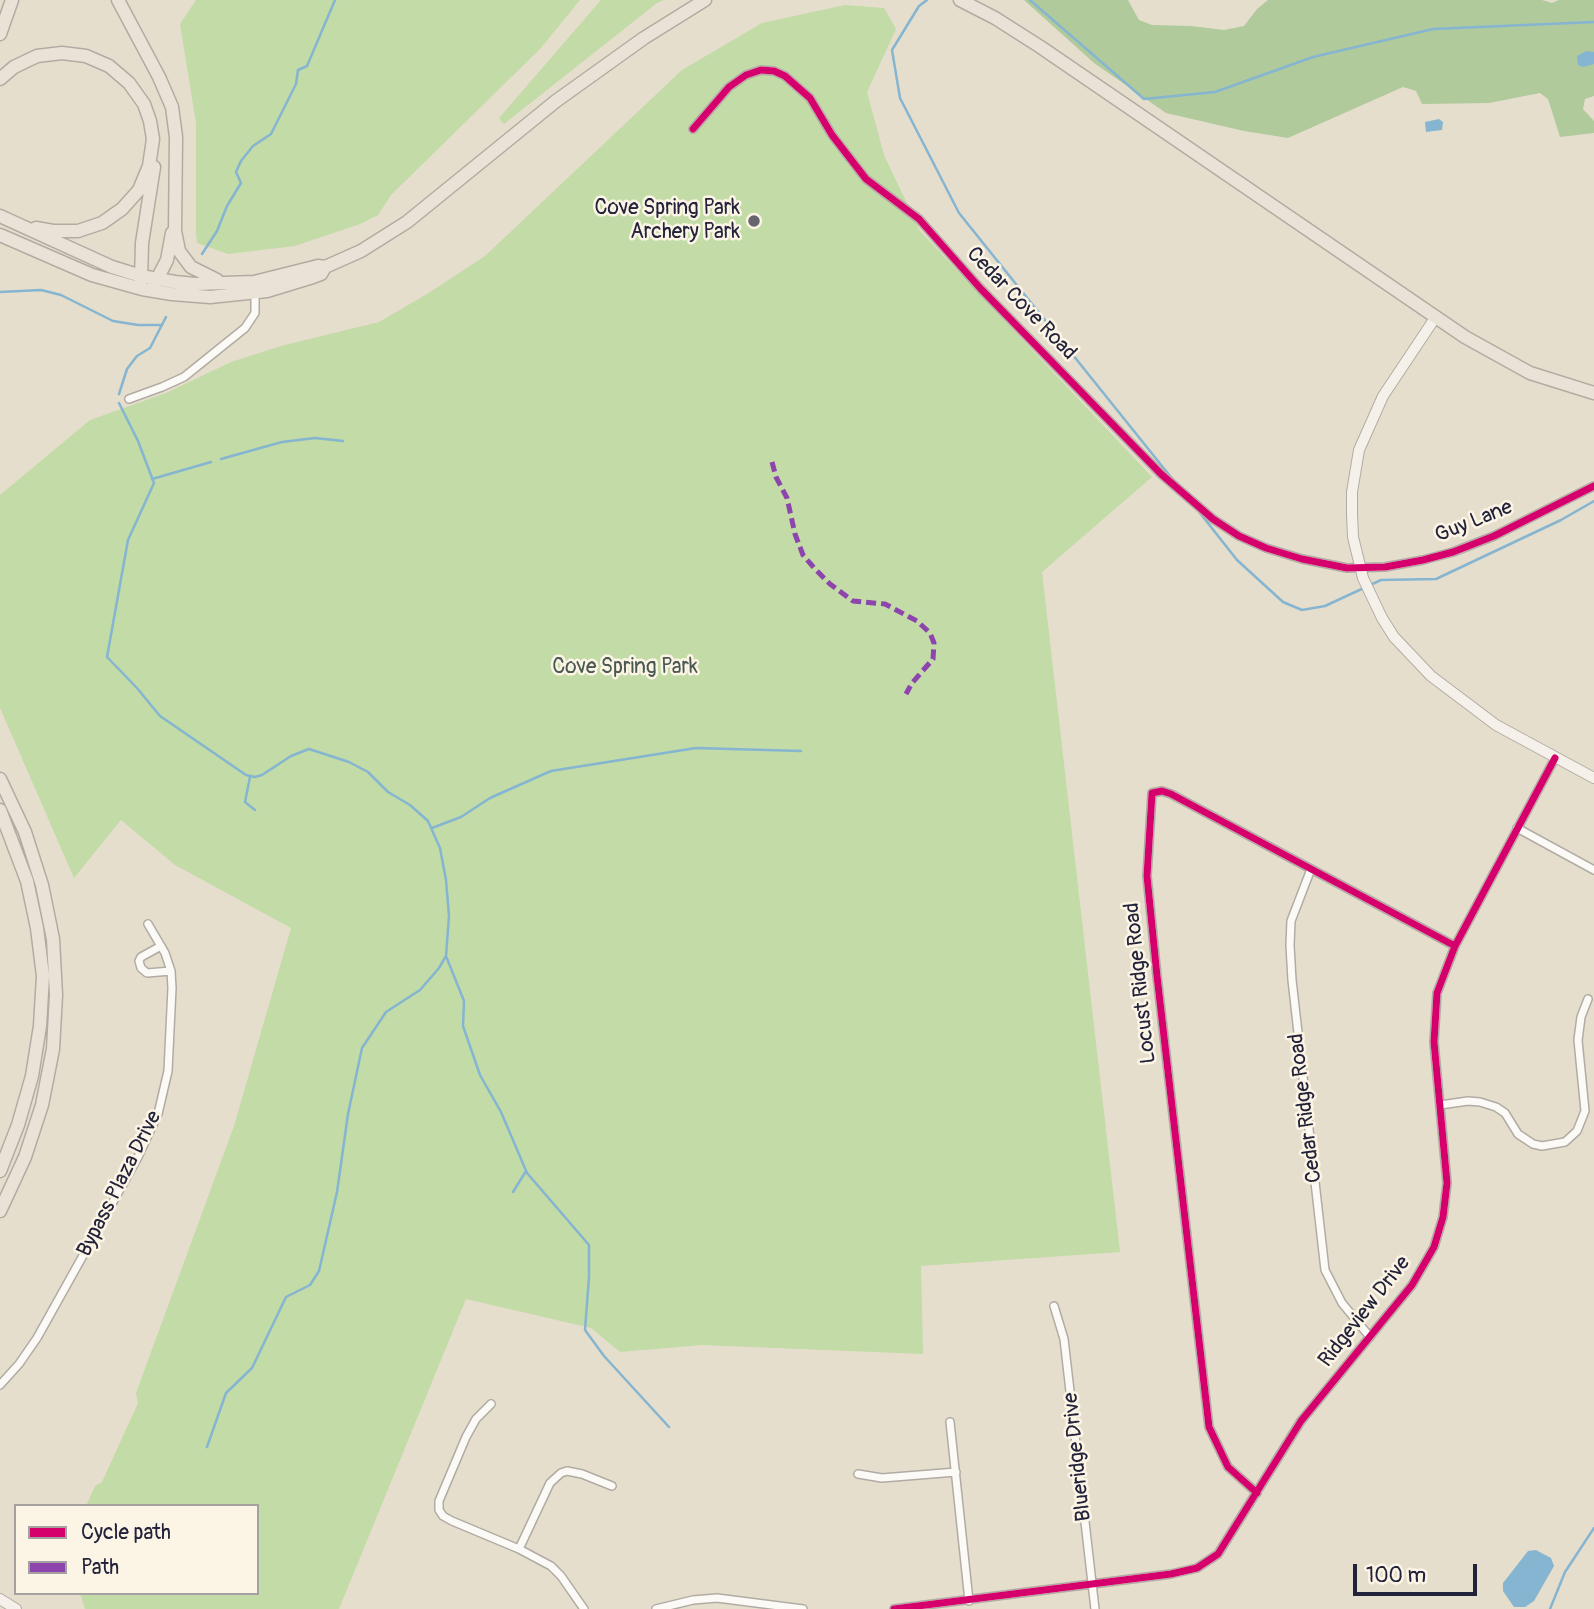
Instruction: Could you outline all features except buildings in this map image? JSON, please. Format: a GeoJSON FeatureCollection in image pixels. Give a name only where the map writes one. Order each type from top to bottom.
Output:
{"type":"FeatureCollection","features":[{"type":"Feature","properties":{"kind":"highway"},"geometry":{"type":"LineString","coordinates":[[0,34],[12,0]]}},
{"type":"Feature","properties":{"kind":"highway"},"geometry":{"type":"LineString","coordinates":[[118,0],[172,107],[177,152],[175,218],[177,242],[183,260],[203,275],[254,288]]}},
{"type":"Feature","properties":{"kind":"highway"},"geometry":{"type":"LineString","coordinates":[[0,235],[92,275],[146,290],[210,297],[313,278],[321,274],[325,267],[361,251],[396,230],[556,101],[643,38],[705,0]]}},
{"type":"Feature","properties":{"kind":"highway"},"geometry":{"type":"LineString","coordinates":[[960,0],[995,18],[1048,52],[1435,318],[1508,362],[1549,380],[1594,393]]}},
{"type":"Feature","properties":{"kind":"highway"},"geometry":{"type":"LineString","coordinates":[[0,79],[14,67],[37,56],[62,53],[86,56],[109,66],[129,83],[144,104],[150,121],[155,158],[142,243],[141,276],[146,290]]}},
{"type":"Feature","properties":{"kind":"highway"},"geometry":{"type":"LineString","coordinates":[[16,224],[66,232],[90,228],[113,217],[131,200],[145,178],[152,153],[150,121]]}},
{"type":"Feature","properties":{"kind":"highway"},"geometry":{"type":"LineString","coordinates":[[0,216],[85,256],[141,276],[195,284],[231,284]]}},
{"type":"Feature","properties":{"kind":"highway"},"geometry":{"type":"LineString","coordinates":[[146,290],[158,278],[170,250],[175,218]]}},
{"type":"Feature","properties":{"kind":"highway"},"geometry":{"type":"LineString","coordinates":[[0,779],[25,832],[42,885],[53,939],[56,995],[52,1049],[43,1105],[25,1157],[0,1211]]}},
{"type":"Feature","properties":{"kind":"highway"},"geometry":{"type":"LineString","coordinates":[[0,810],[27,881],[43,976],[40,1026],[32,1076],[18,1125],[0,1171]]}},
{"type":"Feature","properties":{"kind":"street","name":"Cedar Cove Road"},"geometry":{"type":"LineString","coordinates":[[693,129],[729,87],[746,75],[761,70],[774,71],[785,76],[810,98],[837,143],[866,179],[919,219],[963,270],[1107,420],[1187,498],[1226,528],[1266,548],[1314,562],[1360,569]]}},
{"type":"Feature","properties":{"kind":"street"},"geometry":{"type":"LineString","coordinates":[[129,399],[184,377],[239,333],[250,323],[255,313],[254,288]]}},
{"type":"Feature","properties":{"kind":"street"},"geometry":{"type":"LineString","coordinates":[[1435,318],[1383,396],[1359,450],[1352,492],[1352,514],[1353,537],[1360,569],[1371,599],[1394,637],[1424,670],[1487,719],[1594,778]]}},
{"type":"Feature","properties":{"kind":"street","name":"Guy Lane"},"geometry":{"type":"LineString","coordinates":[[1360,569],[1423,560],[1453,552],[1493,536],[1594,486]]}},
{"type":"Feature","properties":{"kind":"street","name":"Ridgeview Drive"},"geometry":{"type":"LineString","coordinates":[[894,1609],[1171,1574],[1197,1568],[1218,1554],[1301,1420],[1412,1286],[1434,1247],[1447,1183],[1434,1042],[1437,993],[1455,946],[1555,758]]}},
{"type":"Feature","properties":{"kind":"street","name":"Locust Ridge Road"},"geometry":{"type":"LineString","coordinates":[[1257,1493],[1227,1467],[1209,1427],[1148,888],[1147,856],[1152,793],[1162,791],[1171,794],[1455,946]]}},
{"type":"Feature","properties":{"kind":"street"},"geometry":{"type":"LineString","coordinates":[[1517,828],[1594,870]]}},
{"type":"Feature","properties":{"kind":"street","name":"Cedar Ridge Road"},"geometry":{"type":"LineString","coordinates":[[1311,869],[1291,921],[1290,945],[1325,1270],[1342,1303],[1370,1337]]}},
{"type":"Feature","properties":{"kind":"street","name":"Bypass Plaza Drive"},"geometry":{"type":"LineString","coordinates":[[0,1385],[37,1338],[155,1124],[163,1100],[170,1056],[170,971],[161,946],[148,925]]}},
{"type":"Feature","properties":{"kind":"street"},"geometry":{"type":"LineString","coordinates":[[161,946],[141,957],[141,968],[147,973],[170,971]]}},
{"type":"Feature","properties":{"kind":"street"},"geometry":{"type":"LineString","coordinates":[[1440,1105],[1468,1101],[1496,1107],[1505,1113],[1518,1134],[1533,1144],[1542,1146],[1564,1142],[1577,1131],[1585,1111],[1578,1040],[1581,1017],[1588,999]]}},
{"type":"Feature","properties":{"kind":"street","name":"Blueridge Drive"},"geometry":{"type":"LineString","coordinates":[[1054,1306],[1064,1339],[1095,1609]]}},
{"type":"Feature","properties":{"kind":"street"},"geometry":{"type":"LineString","coordinates":[[491,1404],[470,1428],[438,1508],[443,1516],[452,1521],[519,1549],[555,1570],[584,1609]]}},
{"type":"Feature","properties":{"kind":"street"},"geometry":{"type":"LineString","coordinates":[[950,1422],[970,1601]]}},
{"type":"Feature","properties":{"kind":"street"},"geometry":{"type":"LineString","coordinates":[[519,1549],[550,1483],[561,1474],[574,1472],[612,1486]]}},
{"type":"Feature","properties":{"kind":"street"},"geometry":{"type":"LineString","coordinates":[[858,1474],[882,1478],[956,1472]]}},
{"type":"Feature","properties":{"kind":"street"},"geometry":{"type":"LineString","coordinates":[[656,1609],[693,1600],[717,1598],[803,1609]]}},
{"type":"Feature","properties":{"kind":"street"},"geometry":{"type":"LineString","coordinates":[[0,1599],[16,1609]]}},
{"type":"Feature","properties":{"kind":"green space"},"geometry":{"type":"Polygon","coordinates":[[[196,0],[580,0],[540,49],[391,195],[378,215],[360,224],[295,246],[228,254],[197,243],[196,123],[180,24],[196,0]]]}},
{"type":"Feature","properties":{"kind":"green space"},"geometry":{"type":"Polygon","coordinates":[[[601,0],[664,0],[504,124],[499,118],[601,0]]]}},
{"type":"Feature","properties":{"kind":"green space"},"geometry":{"type":"Polygon","coordinates":[[[1024,0],[1128,0],[1139,20],[1152,25],[1224,30],[1244,26],[1268,0],[1542,0],[1552,3],[1559,0],[1594,0],[1594,96],[1585,99],[1583,109],[1594,121],[1594,133],[1560,137],[1548,99],[1540,93],[1489,103],[1422,104],[1416,91],[1403,87],[1288,138],[1166,113],[1094,63],[1024,0]]]}},
{"type":"Feature","properties":{"kind":"green space","name":"Cove Spring Park"},"geometry":{"type":"Polygon","coordinates":[[[845,5],[884,8],[896,29],[867,92],[884,155],[920,231],[1152,477],[1042,572],[1120,1252],[921,1266],[923,1354],[702,1345],[620,1352],[591,1328],[466,1299],[339,1609],[85,1609],[81,1595],[259,1595],[259,1504],[87,1504],[95,1486],[102,1482],[138,1403],[136,1393],[234,1126],[291,928],[175,865],[121,820],[74,878],[0,708],[0,495],[90,420],[166,393],[231,362],[281,346],[379,322],[427,294],[485,256],[682,70],[762,23],[845,5]]]}},
{"type":"Feature","properties":{"kind":"water"},"geometry":{"type":"Polygon","coordinates":[[[1587,51],[1594,52],[1594,64],[1583,67],[1578,65],[1577,56],[1587,51]]]}},
{"type":"Feature","properties":{"kind":"water"},"geometry":{"type":"Polygon","coordinates":[[[1439,119],[1443,122],[1442,130],[1426,132],[1425,122],[1439,119]]]}},
{"type":"Feature","properties":{"kind":"water"},"geometry":{"type":"Polygon","coordinates":[[[1536,1550],[1551,1558],[1554,1566],[1534,1601],[1525,1607],[1514,1607],[1503,1591],[1503,1583],[1528,1551],[1536,1550]]]}},
{"type":"Feature","properties":{"kind":"waterway"},"geometry":{"type":"LineString","coordinates":[[202,254],[241,183],[236,172],[241,161],[253,146],[271,134],[296,84],[298,70],[307,66],[335,0]]}},
{"type":"Feature","properties":{"kind":"waterway"},"geometry":{"type":"LineString","coordinates":[[927,0],[919,6],[892,50],[900,98],[959,213],[1174,481]]}},
{"type":"Feature","properties":{"kind":"waterway"},"geometry":{"type":"LineString","coordinates":[[1030,0],[1144,99],[1215,92],[1313,57],[1433,29],[1594,22]]}},
{"type":"Feature","properties":{"kind":"waterway"},"geometry":{"type":"LineString","coordinates":[[0,292],[41,290],[61,295],[113,321],[162,325]]}},
{"type":"Feature","properties":{"kind":"waterway"},"geometry":{"type":"LineString","coordinates":[[119,394],[127,369],[137,356],[150,348],[166,317]]}},
{"type":"Feature","properties":{"kind":"waterway"},"geometry":{"type":"LineString","coordinates":[[119,403],[138,441],[154,483],[128,540],[107,657],[160,716],[246,775],[262,775],[291,756],[309,749],[349,762],[368,772],[388,792],[410,805],[428,821],[440,848],[446,880],[449,916],[446,956],[464,1001],[463,1026],[480,1075],[501,1112],[527,1173],[589,1245],[585,1330],[604,1356],[669,1427]]}},
{"type":"Feature","properties":{"kind":"waterway"},"geometry":{"type":"LineString","coordinates":[[221,459],[282,442],[315,438],[343,441]]}},
{"type":"Feature","properties":{"kind":"waterway"},"geometry":{"type":"LineString","coordinates":[[152,479],[211,462]]}},
{"type":"Feature","properties":{"kind":"waterway"},"geometry":{"type":"LineString","coordinates":[[1196,508],[1237,560],[1283,602],[1302,610],[1325,606],[1381,580],[1436,579],[1561,520],[1594,501]]}},
{"type":"Feature","properties":{"kind":"waterway"},"geometry":{"type":"LineString","coordinates":[[432,828],[461,817],[490,798],[551,771],[696,748],[801,751]]}},
{"type":"Feature","properties":{"kind":"waterway"},"geometry":{"type":"LineString","coordinates":[[250,777],[245,802],[255,810]]}},
{"type":"Feature","properties":{"kind":"waterway"},"geometry":{"type":"LineString","coordinates":[[207,1447],[226,1393],[252,1368],[286,1297],[310,1285],[319,1271],[337,1192],[348,1114],[362,1048],[386,1012],[420,990],[446,956]]}},
{"type":"Feature","properties":{"kind":"waterway"},"geometry":{"type":"LineString","coordinates":[[513,1192],[526,1171]]}},
{"type":"Feature","properties":{"kind":"waterway"},"geometry":{"type":"LineString","coordinates":[[1550,1609],[1565,1572],[1594,1528]]}},
{"type":"Feature","properties":{"kind":"marked path"},"geometry":{"type":"LineString","coordinates":[[772,462],[787,498],[803,555],[815,569],[853,601],[885,604],[917,621],[930,633],[934,643],[933,659],[906,694]]}},
{"type":"Feature","properties":{"kind":"cycle path"},"geometry":{"type":"LineString","coordinates":[[693,129],[729,87],[746,75],[761,70],[774,71],[785,76],[810,98],[832,135],[866,179],[919,219],[980,288],[1161,474],[1213,519],[1239,536],[1266,548],[1347,568],[1385,567],[1423,560],[1494,536],[1594,486]]}},
{"type":"Feature","properties":{"kind":"cycle path"},"geometry":{"type":"LineString","coordinates":[[894,1609],[1171,1574],[1197,1568],[1218,1554],[1301,1421],[1412,1285],[1434,1247],[1443,1217],[1447,1183],[1434,1042],[1437,993],[1455,946],[1555,758]]}},
{"type":"Feature","properties":{"kind":"cycle path"},"geometry":{"type":"LineString","coordinates":[[1257,1493],[1228,1467],[1209,1427],[1147,876],[1152,793],[1162,791],[1171,794],[1455,946]]}},
{"type":"Feature","properties":{"kind":"place","name":"Cove Spring Park Archery Park"},"geometry":{"type":"Point","coordinates":[754,221]}}]}
